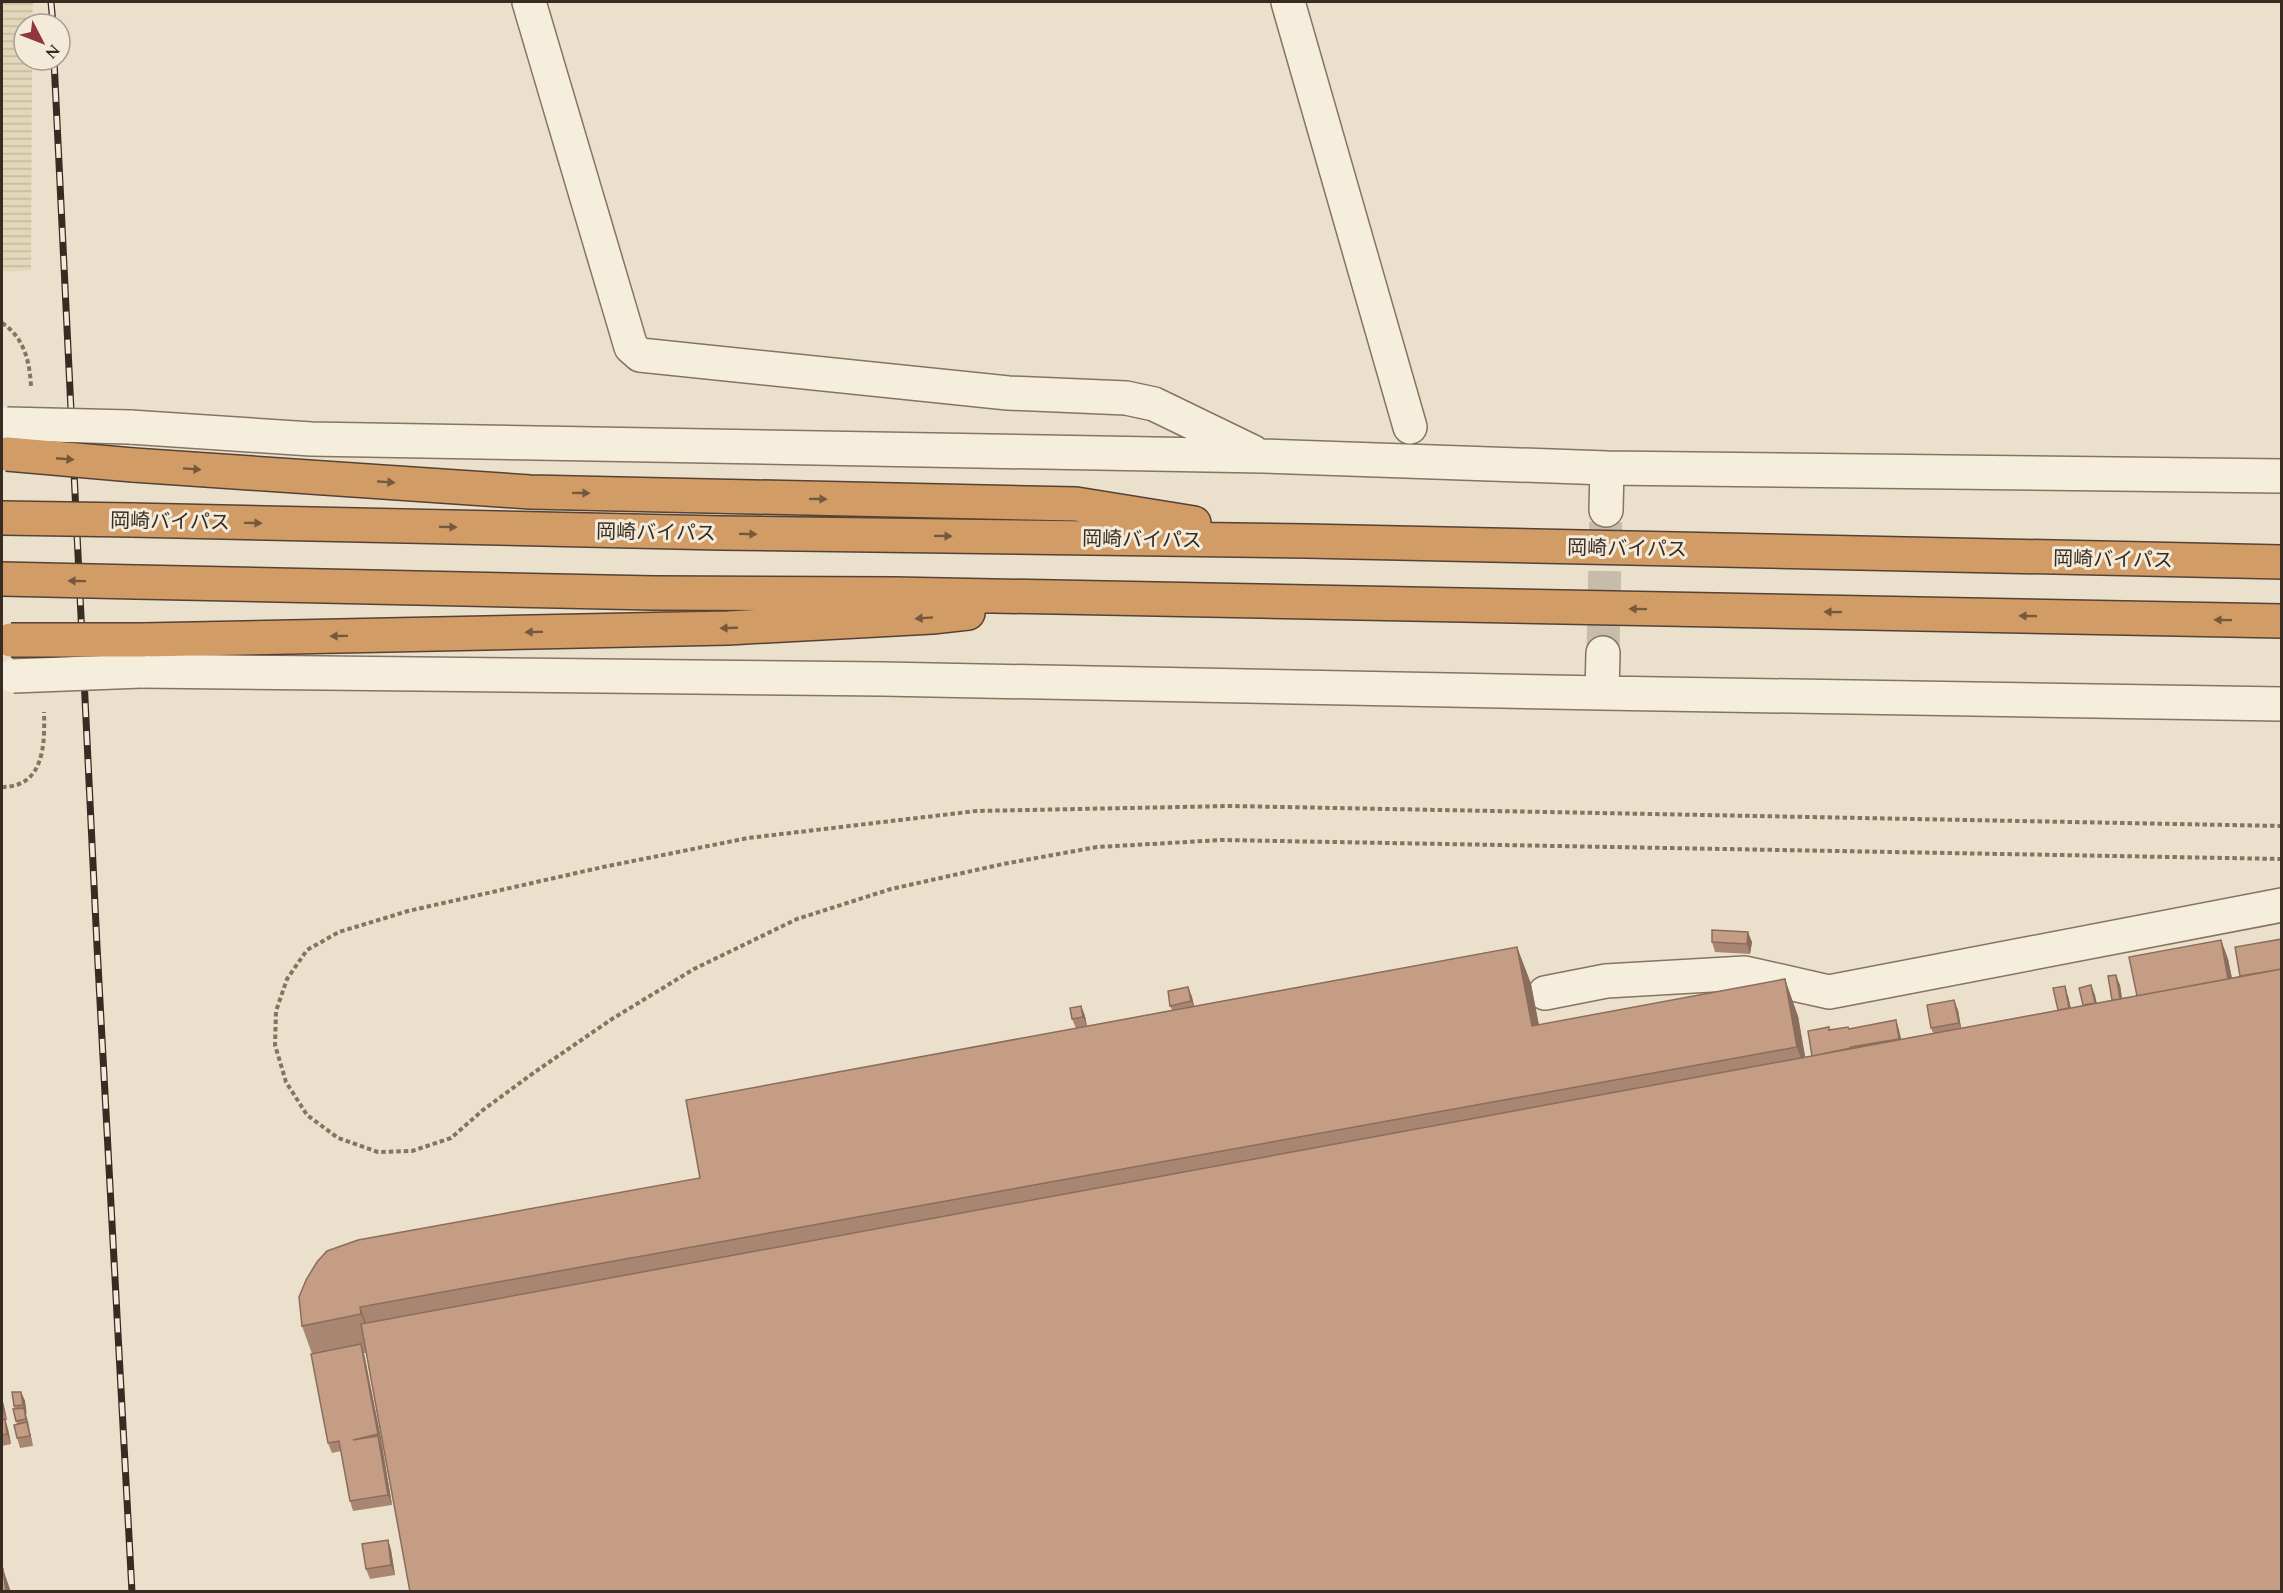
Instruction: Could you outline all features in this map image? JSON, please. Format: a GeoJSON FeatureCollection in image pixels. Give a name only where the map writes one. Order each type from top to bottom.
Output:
{"type":"FeatureCollection","features":[{"type":"Feature","properties":{"kind":"highway"},"geometry":{"type":"LineString","coordinates":[[4,439],[134,465],[530,492],[1076,504],[1306,541]]}},
{"type":"Feature","properties":{"kind":"highway","name":"岡崎バイパス"},"geometry":{"type":"LineString","coordinates":[[2,518],[710,533],[1306,541],[2282,562]]}},
{"type":"Feature","properties":{"kind":"highway"},"geometry":{"type":"LineString","coordinates":[[2,579],[654,593],[1086,598],[2282,621]]}},
{"type":"Feature","properties":{"kind":"highway"},"geometry":{"type":"LineString","coordinates":[[6,640],[142,656],[932,617],[1086,598]]}},
{"type":"Feature","properties":{"kind":"street"},"geometry":{"type":"LineString","coordinates":[[529,2],[631,347],[640,356],[1008,393],[1126,398],[1154,404],[1263,456]]}},
{"type":"Feature","properties":{"kind":"street"},"geometry":{"type":"LineString","coordinates":[[1288,2],[1410,428]]}},
{"type":"Feature","properties":{"kind":"street"},"geometry":{"type":"LineString","coordinates":[[4,439],[130,427],[311,440],[1263,456],[1607,468],[2282,476]]}},
{"type":"Feature","properties":{"kind":"street"},"geometry":{"type":"LineString","coordinates":[[1606,510],[1607,468]]}},
{"type":"Feature","properties":{"kind":"street"},"geometry":{"type":"LineString","coordinates":[[1602,693],[1603,653]]}},
{"type":"Feature","properties":{"kind":"street"},"geometry":{"type":"LineString","coordinates":[[7,676],[142,656],[872,678],[2282,704]]}},
{"type":"Feature","properties":{"kind":"street"},"geometry":{"type":"LineString","coordinates":[[1545,993],[1606,981],[1745,973],[1828,992],[2282,905]]}},
{"type":"Feature","properties":{"kind":"path"},"geometry":{"type":"LineString","coordinates":[[2282,826],[1231,806],[976,811],[737,840],[419,908],[339,932],[307,950],[287,979],[276,1011],[275,1045],[286,1082],[308,1115],[338,1138],[378,1152],[411,1151],[451,1138],[483,1110],[532,1074],[612,1019],[694,969],[797,919],[891,889],[1003,864],[1097,847],[1222,840],[2282,859]]}},
{"type":"Feature","properties":{"kind":"shaded area"},"geometry":{"type":"Polygon","coordinates":[[[2,2],[33,2],[33,12],[12,12],[12,72],[32,72],[31,270],[2,272],[2,2]]]}},
{"type":"Feature","properties":{"kind":"building"},"geometry":{"type":"Polygon","coordinates":[[[1712,930],[1748,932],[1747,944],[1712,942],[1712,930]]]}},
{"type":"Feature","properties":{"kind":"building"},"geometry":{"type":"Polygon","coordinates":[[[2282,939],[2282,969],[2240,976],[2235,947],[2282,939]]]}},
{"type":"Feature","properties":{"kind":"building"},"geometry":{"type":"Polygon","coordinates":[[[2221,940],[2228,979],[2137,996],[2129,957],[2221,940]]]}},
{"type":"Feature","properties":{"kind":"building"},"geometry":{"type":"Polygon","coordinates":[[[1517,947],[1532,1026],[1785,979],[1797,1047],[360,1307],[361,1314],[302,1326],[299,1297],[306,1280],[327,1251],[358,1240],[700,1178],[686,1100],[1517,947]]]}},
{"type":"Feature","properties":{"kind":"building"},"geometry":{"type":"Polygon","coordinates":[[[2282,969],[2282,1592],[410,1592],[361,1324],[2282,969]]]}},
{"type":"Feature","properties":{"kind":"building"},"geometry":{"type":"Polygon","coordinates":[[[2116,975],[2120,999],[2112,1000],[2108,976],[2116,975]]]}},
{"type":"Feature","properties":{"kind":"building"},"geometry":{"type":"Polygon","coordinates":[[[2091,985],[2095,1003],[2083,1005],[2079,988],[2091,985]]]}},
{"type":"Feature","properties":{"kind":"building"},"geometry":{"type":"Polygon","coordinates":[[[2065,986],[2069,1008],[2058,1010],[2053,988],[2065,986]]]}},
{"type":"Feature","properties":{"kind":"building"},"geometry":{"type":"Polygon","coordinates":[[[1188,987],[1191,1001],[1170,1006],[1168,991],[1188,987]]]}},
{"type":"Feature","properties":{"kind":"building"},"geometry":{"type":"Polygon","coordinates":[[[1954,1000],[1959,1023],[1931,1028],[1927,1005],[1954,1000]]]}},
{"type":"Feature","properties":{"kind":"building"},"geometry":{"type":"Polygon","coordinates":[[[1081,1006],[1083,1017],[1072,1019],[1070,1008],[1081,1006]]]}},
{"type":"Feature","properties":{"kind":"building"},"geometry":{"type":"Polygon","coordinates":[[[1896,1020],[1899,1039],[1812,1056],[1808,1031],[1829,1027],[1829,1030],[1848,1027],[1849,1029],[1896,1020]]]}},
{"type":"Feature","properties":{"kind":"building"},"geometry":{"type":"Polygon","coordinates":[[[361,1344],[378,1434],[353,1440],[378,1436],[388,1495],[350,1501],[339,1441],[328,1443],[311,1354],[361,1344]]]}},
{"type":"Feature","properties":{"kind":"building"},"geometry":{"type":"Polygon","coordinates":[[[12,1392],[21,1392],[23,1405],[14,1406],[12,1392]]]}},
{"type":"Feature","properties":{"kind":"building"},"geometry":{"type":"Polygon","coordinates":[[[24,1408],[26,1419],[16,1421],[13,1409],[24,1408]]]}},
{"type":"Feature","properties":{"kind":"building"},"geometry":{"type":"Polygon","coordinates":[[[5,1419],[7,1434],[2,1435],[2,1420],[5,1419]]]}},
{"type":"Feature","properties":{"kind":"building"},"geometry":{"type":"Polygon","coordinates":[[[27,1422],[30,1436],[17,1438],[14,1425],[27,1422]]]}},
{"type":"Feature","properties":{"kind":"building"},"geometry":{"type":"Polygon","coordinates":[[[388,1540],[391,1565],[366,1569],[362,1544],[388,1540]]]}},
{"type":"Feature","properties":{"kind":"building"},"geometry":{"type":"Polygon","coordinates":[[[3,1569],[6,1592],[2,1592],[3,1569]]]}},
{"type":"Feature","properties":{"kind":"tunnel"},"geometry":{"type":"LineString","coordinates":[[1603,653],[1606,510]]}},
{"type":"Feature","properties":{"kind":"railway"},"geometry":{"type":"LineString","coordinates":[[51,2],[52,12]]}},
{"type":"Feature","properties":{"kind":"railway"},"geometry":{"type":"LineString","coordinates":[[55,72],[97,946],[132,1592]]}}]}
